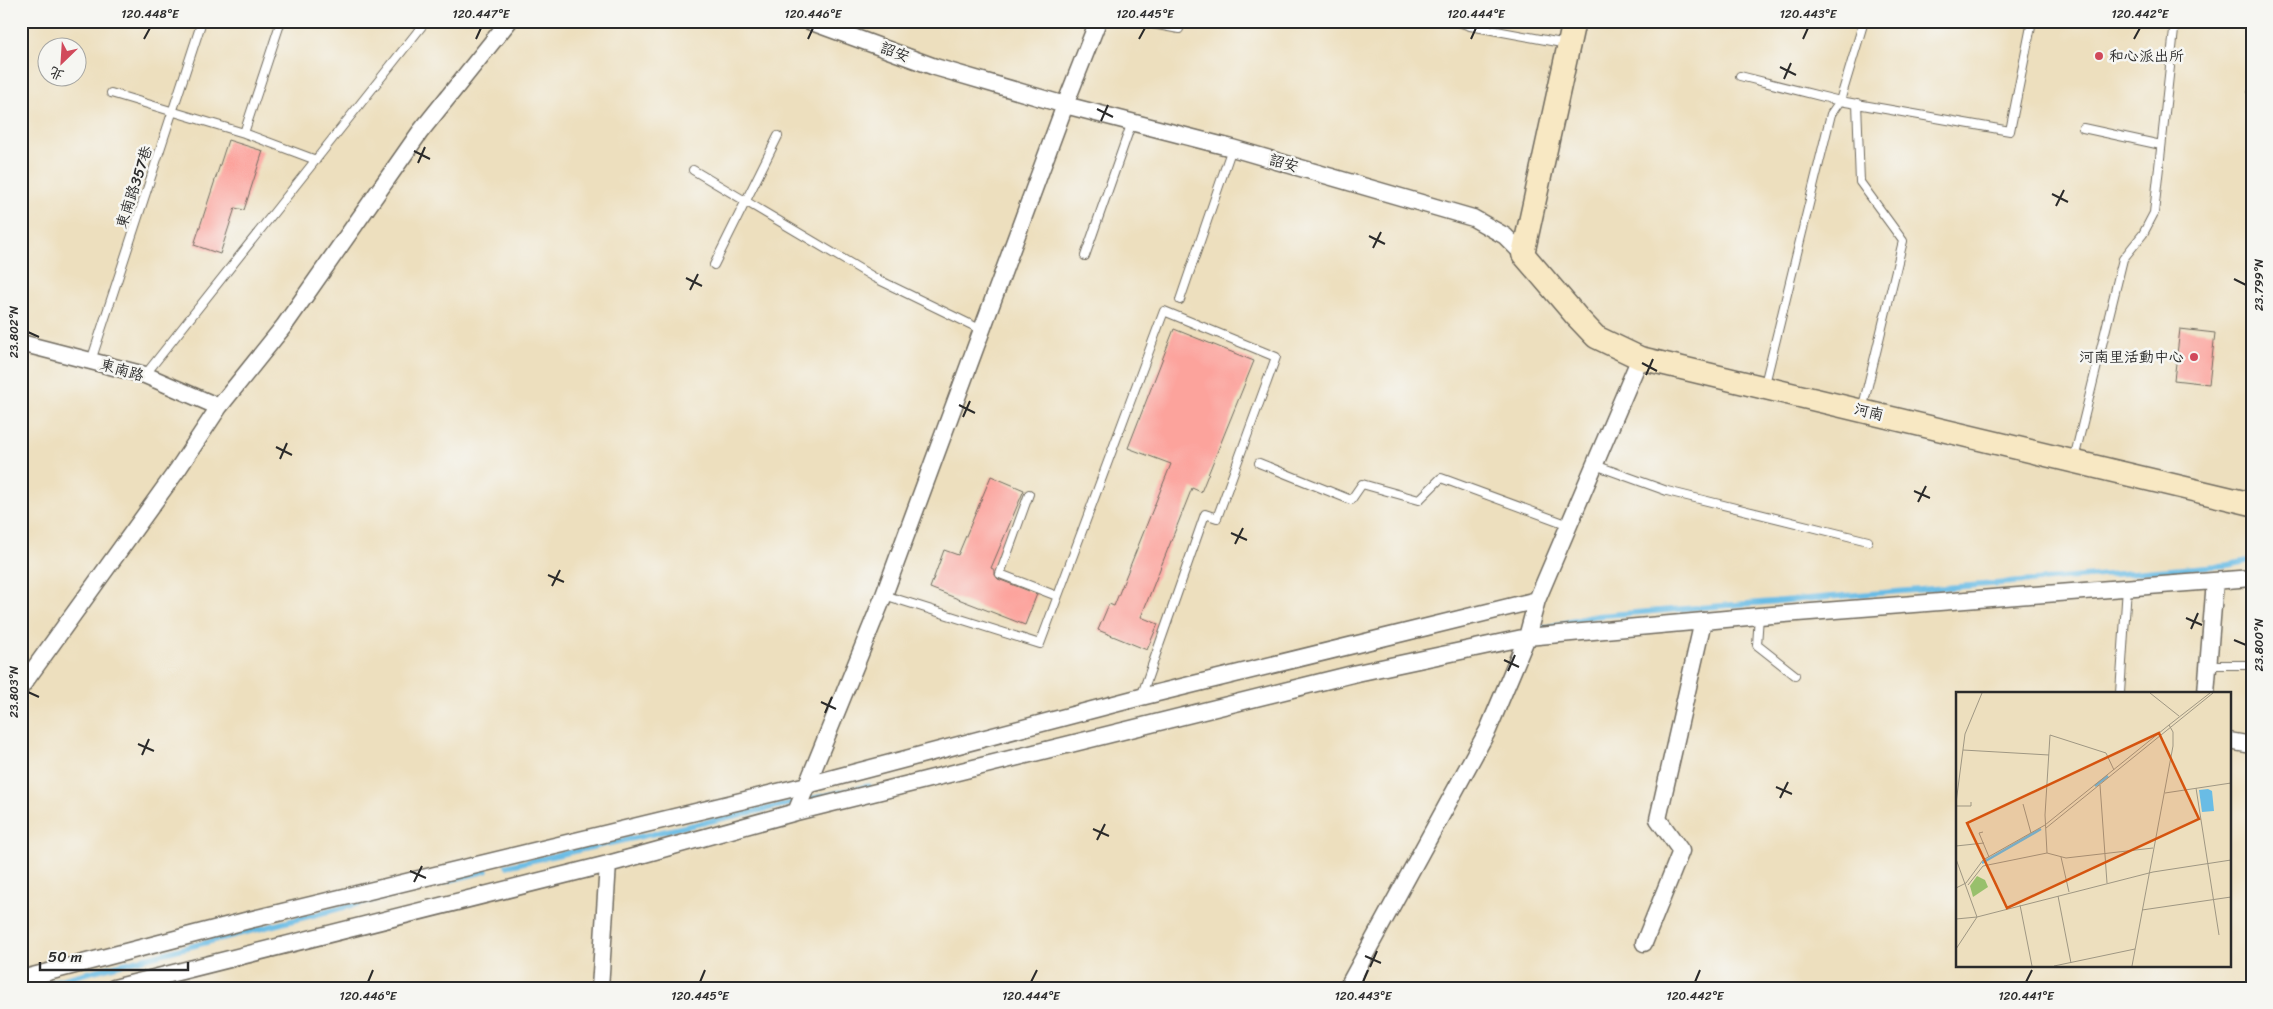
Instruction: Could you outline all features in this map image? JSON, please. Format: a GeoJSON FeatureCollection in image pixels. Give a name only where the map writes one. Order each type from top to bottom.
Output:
{"type":"FeatureCollection","features":[{"type":"Feature","properties":{"kind":"street"},"geometry":{"type":"LineString","coordinates":[[21,687],[178,470],[219,407],[284,326],[420,132],[509,21]]}},
{"type":"Feature","properties":{"kind":"street","name":"詔安"},"geometry":{"type":"LineString","coordinates":[[808,21],[935,67],[1065,105],[1232,148],[1473,218],[1505,236],[1523,254]]}},
{"type":"Feature","properties":{"kind":"street"},"geometry":{"type":"LineString","coordinates":[[796,812],[884,595],[1065,105],[1098,21]]}},
{"type":"Feature","properties":{"kind":"street"},"geometry":{"type":"LineString","coordinates":[[1523,254],[1574,21]]}},
{"type":"Feature","properties":{"kind":"street","name":"河南"},"geometry":{"type":"LineString","coordinates":[[1523,254],[1577,317],[1596,336],[1640,358],[1764,386],[2252,504]]}},
{"type":"Feature","properties":{"kind":"street","name":"東南路"},"geometry":{"type":"LineString","coordinates":[[21,343],[144,375],[219,407]]}},
{"type":"Feature","properties":{"kind":"street"},"geometry":{"type":"LineString","coordinates":[[1347,988],[1488,730],[1527,637],[1538,600],[1640,358]]}},
{"type":"Feature","properties":{"kind":"street"},"geometry":{"type":"LineString","coordinates":[[114,988],[608,864],[796,812],[1357,674],[1527,637],[1759,616],[2252,578]]}},
{"type":"Feature","properties":{"kind":"street"},"geometry":{"type":"LineString","coordinates":[[2206,692],[2215,581]]}},
{"type":"Feature","properties":{"kind":"street"},"geometry":{"type":"LineString","coordinates":[[21,978],[807,785],[1141,697],[1538,600]]}},
{"type":"Feature","properties":{"kind":"street"},"geometry":{"type":"LineString","coordinates":[[1644,943],[1681,851],[1658,819],[1703,621]]}},
{"type":"Feature","properties":{"kind":"street"},"geometry":{"type":"LineString","coordinates":[[2230,741],[2252,745]]}},
{"type":"Feature","properties":{"kind":"street"},"geometry":{"type":"LineString","coordinates":[[600,988],[608,864]]}},
{"type":"Feature","properties":{"kind":"lane","name":"東南路357巷"},"geometry":{"type":"LineString","coordinates":[[91,361],[202,21]]}},
{"type":"Feature","properties":{"kind":"lane"},"geometry":{"type":"LineString","coordinates":[[244,133],[281,21]]}},
{"type":"Feature","properties":{"kind":"lane"},"geometry":{"type":"LineString","coordinates":[[144,375],[426,21]]}},
{"type":"Feature","properties":{"kind":"lane"},"geometry":{"type":"LineString","coordinates":[[1137,21],[1179,30]]}},
{"type":"Feature","properties":{"kind":"lane"},"geometry":{"type":"LineString","coordinates":[[1456,21],[1470,26],[1569,44]]}},
{"type":"Feature","properties":{"kind":"lane"},"geometry":{"type":"LineString","coordinates":[[1764,386],[1831,114],[1840,101],[1864,21]]}},
{"type":"Feature","properties":{"kind":"lane"},"geometry":{"type":"LineString","coordinates":[[1740,76],[1840,101],[2010,131],[2032,21]]}},
{"type":"Feature","properties":{"kind":"lane"},"geometry":{"type":"LineString","coordinates":[[2074,461],[2122,259],[2143,234],[2154,213],[2175,21]]}},
{"type":"Feature","properties":{"kind":"lane"},"geometry":{"type":"LineString","coordinates":[[112,93],[244,133],[316,160]]}},
{"type":"Feature","properties":{"kind":"lane"},"geometry":{"type":"LineString","coordinates":[[2252,93],[2252,102]]}},
{"type":"Feature","properties":{"kind":"lane"},"geometry":{"type":"LineString","coordinates":[[1857,103],[1860,182],[1903,241],[1862,410]]}},
{"type":"Feature","properties":{"kind":"lane"},"geometry":{"type":"LineString","coordinates":[[1085,256],[1132,122]]}},
{"type":"Feature","properties":{"kind":"lane"},"geometry":{"type":"LineString","coordinates":[[2082,128],[2161,145]]}},
{"type":"Feature","properties":{"kind":"lane"},"geometry":{"type":"LineString","coordinates":[[714,265],[778,136]]}},
{"type":"Feature","properties":{"kind":"lane"},"geometry":{"type":"LineString","coordinates":[[1180,300],[1232,148]]}},
{"type":"Feature","properties":{"kind":"lane"},"geometry":{"type":"LineString","coordinates":[[693,170],[875,278],[982,330]]}},
{"type":"Feature","properties":{"kind":"lane"},"geometry":{"type":"LineString","coordinates":[[884,595],[1040,644],[1164,311],[1276,356],[1217,518],[1205,514],[1141,697]]}},
{"type":"Feature","properties":{"kind":"lane"},"geometry":{"type":"LineString","coordinates":[[1259,463],[1351,500],[1362,484],[1419,500],[1441,478],[1569,525]]}},
{"type":"Feature","properties":{"kind":"lane"},"geometry":{"type":"LineString","coordinates":[[1595,465],[1667,491],[1868,540]]}},
{"type":"Feature","properties":{"kind":"lane"},"geometry":{"type":"LineString","coordinates":[[1029,494],[1000,574],[1057,596]]}},
{"type":"Feature","properties":{"kind":"lane"},"geometry":{"type":"LineString","coordinates":[[2120,692],[2127,588]]}},
{"type":"Feature","properties":{"kind":"lane"},"geometry":{"type":"LineString","coordinates":[[1759,616],[1757,645],[1795,674]]}},
{"type":"Feature","properties":{"kind":"lane"},"geometry":{"type":"LineString","coordinates":[[2208,665],[2252,665]]}},
{"type":"Feature","properties":{"kind":"building"},"geometry":{"type":"Polygon","coordinates":[[[228,140],[263,151],[244,210],[235,208],[220,254],[194,245],[228,140]]]}},
{"type":"Feature","properties":{"kind":"building"},"geometry":{"type":"Polygon","coordinates":[[[1174,329],[1254,361],[1201,492],[1192,488],[1141,617],[1158,624],[1147,650],[1098,630],[1109,604],[1114,606],[1171,464],[1128,448],[1174,329]]]}},
{"type":"Feature","properties":{"kind":"building","name":"河南里活動中心"},"geometry":{"type":"Polygon","coordinates":[[[2180,329],[2215,333],[2209,384],[2174,380],[2180,329]]]}},
{"type":"Feature","properties":{"kind":"building"},"geometry":{"type":"Polygon","coordinates":[[[991,476],[1024,490],[991,568],[995,570],[995,575],[998,579],[1037,594],[1025,625],[930,588],[944,550],[958,555],[991,476]]]}},
{"type":"Feature","properties":{"kind":"waterway"},"geometry":{"type":"LineString","coordinates":[[1540,629],[1594,616],[2228,565],[2252,560]]}},
{"type":"Feature","properties":{"kind":"waterway"},"geometry":{"type":"LineString","coordinates":[[507,866],[869,786]]}},
{"type":"Feature","properties":{"kind":"waterway"},"geometry":{"type":"LineString","coordinates":[[28,988],[486,871]]}},
{"type":"Feature","properties":{"kind":"place","name":"和心派出所"},"geometry":{"type":"Point","coordinates":[2099,56]}},
{"type":"Feature","properties":{"kind":"place","name":"河南里活動中心"},"geometry":{"type":"Point","coordinates":[2194,357]}}]}
